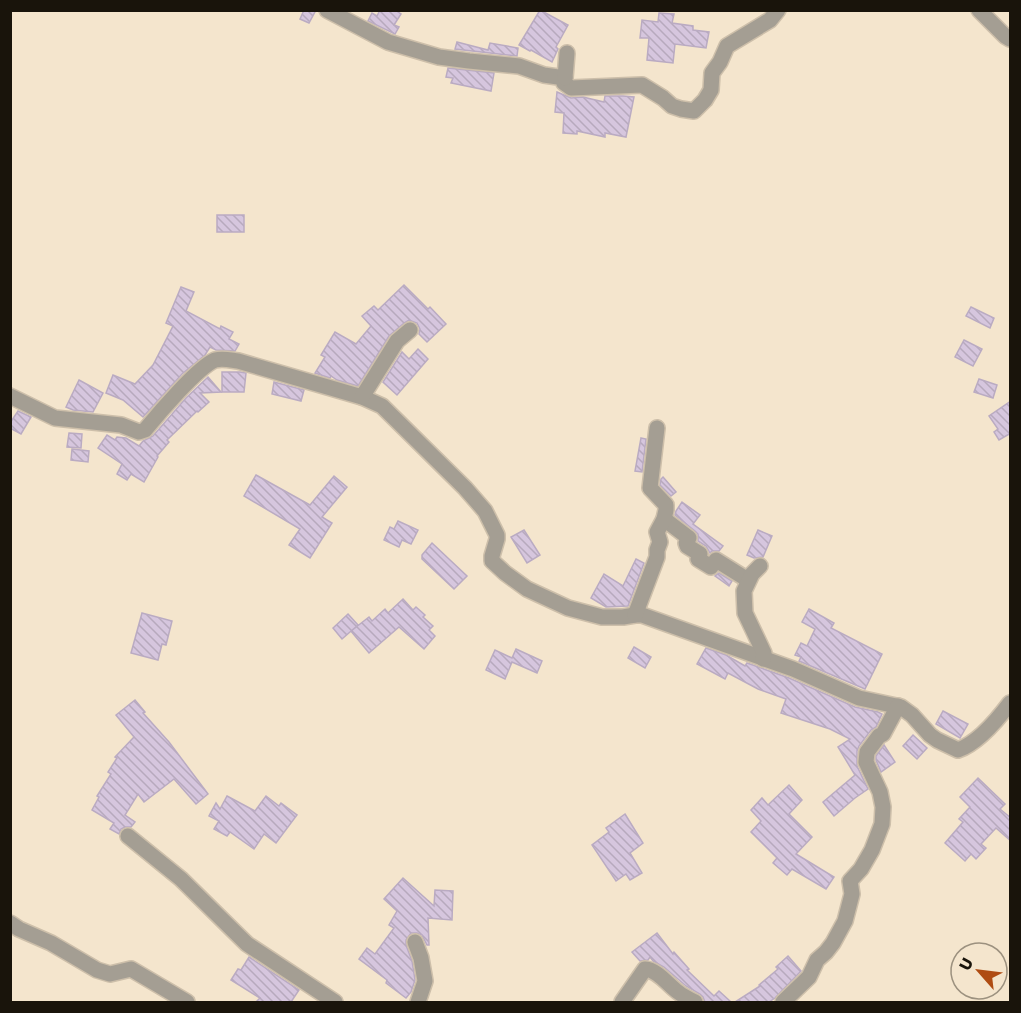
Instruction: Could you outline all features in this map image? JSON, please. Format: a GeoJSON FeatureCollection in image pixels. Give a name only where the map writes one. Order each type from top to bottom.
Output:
{"type":"FeatureCollection","features":[{"type":"Feature","properties":{"kind":"street"},"geometry":{"type":"LineString","coordinates":[[327,10],[388,42],[429,54],[519,66],[544,75],[565,78]]}},
{"type":"Feature","properties":{"kind":"street"},"geometry":{"type":"LineString","coordinates":[[567,53],[564,83],[571,88],[642,85],[672,106],[694,111],[711,90],[711,73],[720,62],[727,46],[770,20],[778,10]]}},
{"type":"Feature","properties":{"kind":"street"},"geometry":{"type":"LineString","coordinates":[[979,10],[1005,36],[1011,39]]}},
{"type":"Feature","properties":{"kind":"street"},"geometry":{"type":"LineString","coordinates":[[362,397],[397,341],[410,330]]}},
{"type":"Feature","properties":{"kind":"street"},"geometry":{"type":"LineString","coordinates":[[10,396],[55,418],[121,425],[139,432],[145,430],[205,366],[222,358],[362,397],[382,406],[465,488],[485,511],[497,534],[492,561],[527,589],[568,608],[602,617],[642,615],[793,669],[859,698],[898,706],[905,709],[937,740],[957,750],[971,743],[996,721],[1011,703]]}},
{"type":"Feature","properties":{"kind":"street"},"geometry":{"type":"LineString","coordinates":[[635,615],[657,557],[660,542],[657,532],[666,510],[666,505],[650,488],[657,428]]}},
{"type":"Feature","properties":{"kind":"street"},"geometry":{"type":"LineString","coordinates":[[663,519],[689,538],[687,546],[700,554],[698,559],[711,567],[716,560],[748,580]]}},
{"type":"Feature","properties":{"kind":"street"},"geometry":{"type":"LineString","coordinates":[[760,566],[748,580],[744,591],[745,614],[764,653],[763,659]]}},
{"type":"Feature","properties":{"kind":"street"},"geometry":{"type":"LineString","coordinates":[[783,1002],[809,977],[817,960],[833,943],[845,921],[852,894],[850,881],[861,869],[882,824],[883,807],[880,792],[866,762],[867,752],[879,736],[884,735],[898,706]]}},
{"type":"Feature","properties":{"kind":"street"},"geometry":{"type":"LineString","coordinates":[[128,836],[181,879],[247,944],[335,1002]]}},
{"type":"Feature","properties":{"kind":"street"},"geometry":{"type":"LineString","coordinates":[[10,923],[98,970],[110,975],[131,969],[188,1002]]}},
{"type":"Feature","properties":{"kind":"street"},"geometry":{"type":"LineString","coordinates":[[415,942],[421,958],[425,981],[418,1002]]}},
{"type":"Feature","properties":{"kind":"street"},"geometry":{"type":"LineString","coordinates":[[622,1002],[645,969],[650,970],[668,982],[676,991],[695,1002]]}},
{"type":"Feature","properties":{"kind":"building"},"geometry":{"type":"Polygon","coordinates":[[[304,10],[316,10],[309,23],[300,19],[304,10]]]}},
{"type":"Feature","properties":{"kind":"building"},"geometry":{"type":"Polygon","coordinates":[[[380,10],[395,10],[401,14],[394,25],[399,27],[395,34],[368,21],[372,13],[377,16],[380,10]]]}},
{"type":"Feature","properties":{"kind":"building"},"geometry":{"type":"Polygon","coordinates":[[[540,10],[568,25],[556,47],[558,49],[552,62],[519,45],[540,10]]]}},
{"type":"Feature","properties":{"kind":"building"},"geometry":{"type":"Polygon","coordinates":[[[659,13],[674,14],[672,23],[693,26],[693,30],[709,32],[706,48],[675,44],[673,63],[647,60],[649,38],[640,38],[642,20],[658,22],[659,13]]]}},
{"type":"Feature","properties":{"kind":"building"},"geometry":{"type":"Polygon","coordinates":[[[457,42],[488,50],[490,43],[518,48],[517,56],[455,49],[457,42]]]}},
{"type":"Feature","properties":{"kind":"building"},"geometry":{"type":"Polygon","coordinates":[[[448,68],[494,73],[491,91],[451,83],[453,78],[446,77],[448,68]]]}},
{"type":"Feature","properties":{"kind":"building"},"geometry":{"type":"Polygon","coordinates":[[[557,92],[571,98],[583,97],[604,102],[605,96],[634,97],[626,137],[605,133],[605,137],[577,131],[577,134],[563,133],[564,113],[555,112],[557,92]]]}},
{"type":"Feature","properties":{"kind":"building"},"geometry":{"type":"Polygon","coordinates":[[[217,215],[244,215],[244,232],[217,232],[217,215]]]}},
{"type":"Feature","properties":{"kind":"building"},"geometry":{"type":"Polygon","coordinates":[[[404,285],[446,324],[427,342],[419,334],[420,329],[417,323],[409,320],[404,323],[389,336],[358,386],[315,373],[325,357],[321,355],[335,332],[356,344],[371,326],[362,316],[374,306],[378,310],[404,285]]]}},
{"type":"Feature","properties":{"kind":"building"},"geometry":{"type":"Polygon","coordinates":[[[181,287],[194,292],[186,311],[220,329],[221,326],[233,332],[229,339],[239,344],[235,351],[216,350],[210,347],[205,355],[182,374],[143,417],[123,400],[106,393],[113,375],[135,384],[153,365],[173,326],[166,323],[181,287]]]}},
{"type":"Feature","properties":{"kind":"building"},"geometry":{"type":"Polygon","coordinates":[[[971,307],[994,318],[990,328],[966,316],[971,307]]]}},
{"type":"Feature","properties":{"kind":"building"},"geometry":{"type":"Polygon","coordinates":[[[964,340],[982,349],[973,366],[955,357],[964,340]]]}},
{"type":"Feature","properties":{"kind":"building"},"geometry":{"type":"Polygon","coordinates":[[[418,349],[428,359],[397,395],[383,382],[402,352],[409,359],[418,349]]]}},
{"type":"Feature","properties":{"kind":"building"},"geometry":{"type":"Polygon","coordinates":[[[222,372],[246,373],[244,392],[222,392],[222,372]]]}},
{"type":"Feature","properties":{"kind":"building"},"geometry":{"type":"Polygon","coordinates":[[[208,377],[221,392],[200,393],[209,402],[167,440],[169,442],[157,456],[144,482],[131,474],[127,480],[117,474],[122,464],[98,448],[107,435],[115,440],[117,437],[126,438],[139,446],[153,436],[208,377]]]}},
{"type":"Feature","properties":{"kind":"building"},"geometry":{"type":"Polygon","coordinates":[[[979,379],[997,385],[993,398],[974,392],[979,379]]]}},
{"type":"Feature","properties":{"kind":"building"},"geometry":{"type":"Polygon","coordinates":[[[79,380],[103,393],[93,412],[66,407],[79,380]]]}},
{"type":"Feature","properties":{"kind":"building"},"geometry":{"type":"Polygon","coordinates":[[[274,382],[304,390],[301,401],[272,394],[274,382]]]}},
{"type":"Feature","properties":{"kind":"building"},"geometry":{"type":"Polygon","coordinates":[[[1011,401],[1011,433],[999,440],[994,432],[998,429],[989,416],[1011,401]]]}},
{"type":"Feature","properties":{"kind":"building"},"geometry":{"type":"Polygon","coordinates":[[[18,411],[31,417],[21,434],[10,428],[10,423],[18,411]]]}},
{"type":"Feature","properties":{"kind":"building"},"geometry":{"type":"Polygon","coordinates":[[[69,433],[82,434],[81,448],[67,447],[69,433]]]}},
{"type":"Feature","properties":{"kind":"building"},"geometry":{"type":"Polygon","coordinates":[[[641,438],[646,439],[642,472],[635,471],[641,438]]]}},
{"type":"Feature","properties":{"kind":"building"},"geometry":{"type":"Polygon","coordinates":[[[72,449],[89,451],[88,462],[71,460],[72,449]]]}},
{"type":"Feature","properties":{"kind":"building"},"geometry":{"type":"Polygon","coordinates":[[[256,475],[310,505],[334,476],[347,487],[322,517],[332,523],[310,558],[289,545],[300,529],[244,496],[256,475]]]}},
{"type":"Feature","properties":{"kind":"building"},"geometry":{"type":"Polygon","coordinates":[[[663,477],[676,492],[671,496],[660,485],[663,477]]]}},
{"type":"Feature","properties":{"kind":"building"},"geometry":{"type":"Polygon","coordinates":[[[682,502],[700,515],[693,524],[723,546],[719,551],[710,553],[706,546],[698,541],[698,534],[675,515],[682,502]]]}},
{"type":"Feature","properties":{"kind":"building"},"geometry":{"type":"Polygon","coordinates":[[[398,521],[418,530],[411,544],[402,540],[399,547],[384,540],[390,527],[394,529],[398,521]]]}},
{"type":"Feature","properties":{"kind":"building"},"geometry":{"type":"Polygon","coordinates":[[[524,530],[540,555],[527,563],[511,537],[524,530]]]}},
{"type":"Feature","properties":{"kind":"building"},"geometry":{"type":"Polygon","coordinates":[[[758,530],[772,536],[763,557],[754,558],[747,555],[758,530]]]}},
{"type":"Feature","properties":{"kind":"building"},"geometry":{"type":"Polygon","coordinates":[[[432,543],[467,576],[454,589],[422,559],[422,555],[432,543]]]}},
{"type":"Feature","properties":{"kind":"building"},"geometry":{"type":"Polygon","coordinates":[[[636,559],[644,563],[628,606],[606,607],[591,598],[604,574],[623,586],[636,559]]]}},
{"type":"Feature","properties":{"kind":"building"},"geometry":{"type":"Polygon","coordinates":[[[719,573],[732,581],[729,586],[715,576],[719,573]]]}},
{"type":"Feature","properties":{"kind":"building"},"geometry":{"type":"Polygon","coordinates":[[[403,599],[413,610],[416,607],[425,615],[423,617],[433,626],[429,630],[435,636],[424,649],[399,627],[369,653],[351,631],[369,617],[372,621],[385,609],[388,613],[403,599]]]}},
{"type":"Feature","properties":{"kind":"building"},"geometry":{"type":"Polygon","coordinates":[[[809,609],[834,623],[831,628],[882,654],[865,689],[799,661],[801,657],[795,655],[801,643],[807,646],[815,629],[802,622],[809,609]]]}},
{"type":"Feature","properties":{"kind":"building"},"geometry":{"type":"Polygon","coordinates":[[[142,613],[172,621],[166,645],[162,644],[158,660],[131,653],[142,613]]]}},
{"type":"Feature","properties":{"kind":"building"},"geometry":{"type":"Polygon","coordinates":[[[348,614],[358,625],[342,639],[333,628],[348,614]]]}},
{"type":"Feature","properties":{"kind":"building"},"geometry":{"type":"Polygon","coordinates":[[[634,647],[651,657],[645,668],[628,658],[634,647]]]}},
{"type":"Feature","properties":{"kind":"building"},"geometry":{"type":"Polygon","coordinates":[[[706,648],[726,655],[745,666],[747,663],[789,678],[855,707],[882,714],[876,727],[871,730],[857,751],[857,766],[868,789],[834,816],[823,802],[855,775],[838,747],[850,739],[830,729],[781,713],[786,699],[758,689],[728,673],[725,679],[697,664],[706,648]]]}},
{"type":"Feature","properties":{"kind":"building"},"geometry":{"type":"Polygon","coordinates":[[[516,649],[542,661],[537,673],[512,662],[505,679],[486,670],[495,650],[512,658],[516,649]]]}},
{"type":"Feature","properties":{"kind":"building"},"geometry":{"type":"Polygon","coordinates":[[[135,700],[208,794],[196,804],[174,779],[144,802],[138,794],[125,815],[135,822],[131,827],[121,829],[119,834],[110,829],[114,823],[92,810],[99,797],[97,796],[111,774],[108,772],[117,758],[115,757],[134,737],[116,715],[135,700]]]}},
{"type":"Feature","properties":{"kind":"building"},"geometry":{"type":"Polygon","coordinates":[[[943,711],[968,724],[960,738],[936,724],[943,711]]]}},
{"type":"Feature","properties":{"kind":"building"},"geometry":{"type":"Polygon","coordinates":[[[913,735],[927,748],[917,759],[903,746],[913,735]]]}},
{"type":"Feature","properties":{"kind":"building"},"geometry":{"type":"Polygon","coordinates":[[[884,745],[895,762],[881,772],[876,756],[884,745]]]}},
{"type":"Feature","properties":{"kind":"building"},"geometry":{"type":"Polygon","coordinates":[[[978,778],[1005,804],[1000,809],[1011,818],[1011,841],[996,828],[981,844],[986,848],[976,859],[971,854],[965,861],[945,843],[963,822],[959,819],[970,807],[960,797],[978,778]]]}},
{"type":"Feature","properties":{"kind":"building"},"geometry":{"type":"Polygon","coordinates":[[[789,785],[802,800],[789,814],[812,837],[796,854],[834,877],[826,889],[792,869],[787,875],[773,863],[777,858],[751,832],[761,821],[751,810],[762,798],[768,805],[789,785]]]}},
{"type":"Feature","properties":{"kind":"building"},"geometry":{"type":"Polygon","coordinates":[[[227,796],[255,811],[266,796],[279,806],[281,803],[297,815],[276,843],[264,834],[254,849],[230,832],[227,836],[214,829],[219,821],[209,816],[216,803],[220,809],[227,796]]]}},
{"type":"Feature","properties":{"kind":"building"},"geometry":{"type":"Polygon","coordinates":[[[625,814],[643,843],[630,853],[642,873],[630,880],[626,874],[616,881],[592,845],[609,832],[606,828],[625,814]]]}},
{"type":"Feature","properties":{"kind":"building"},"geometry":{"type":"Polygon","coordinates":[[[403,878],[434,906],[435,890],[453,891],[452,920],[428,918],[429,945],[422,935],[417,933],[411,933],[406,940],[415,980],[406,998],[359,959],[367,948],[375,954],[394,928],[389,925],[397,911],[384,899],[403,878]]]}},
{"type":"Feature","properties":{"kind":"building"},"geometry":{"type":"Polygon","coordinates":[[[657,933],[673,954],[674,952],[689,969],[687,970],[714,996],[719,991],[731,1002],[705,1002],[700,994],[686,986],[650,957],[648,960],[640,961],[632,952],[657,933]]]}},
{"type":"Feature","properties":{"kind":"building"},"geometry":{"type":"Polygon","coordinates":[[[788,956],[801,971],[775,998],[769,1002],[735,1002],[760,986],[788,956]]]}},
{"type":"Feature","properties":{"kind":"building"},"geometry":{"type":"Polygon","coordinates":[[[249,957],[299,990],[291,1002],[256,1002],[260,998],[231,980],[249,957]]]}}]}
